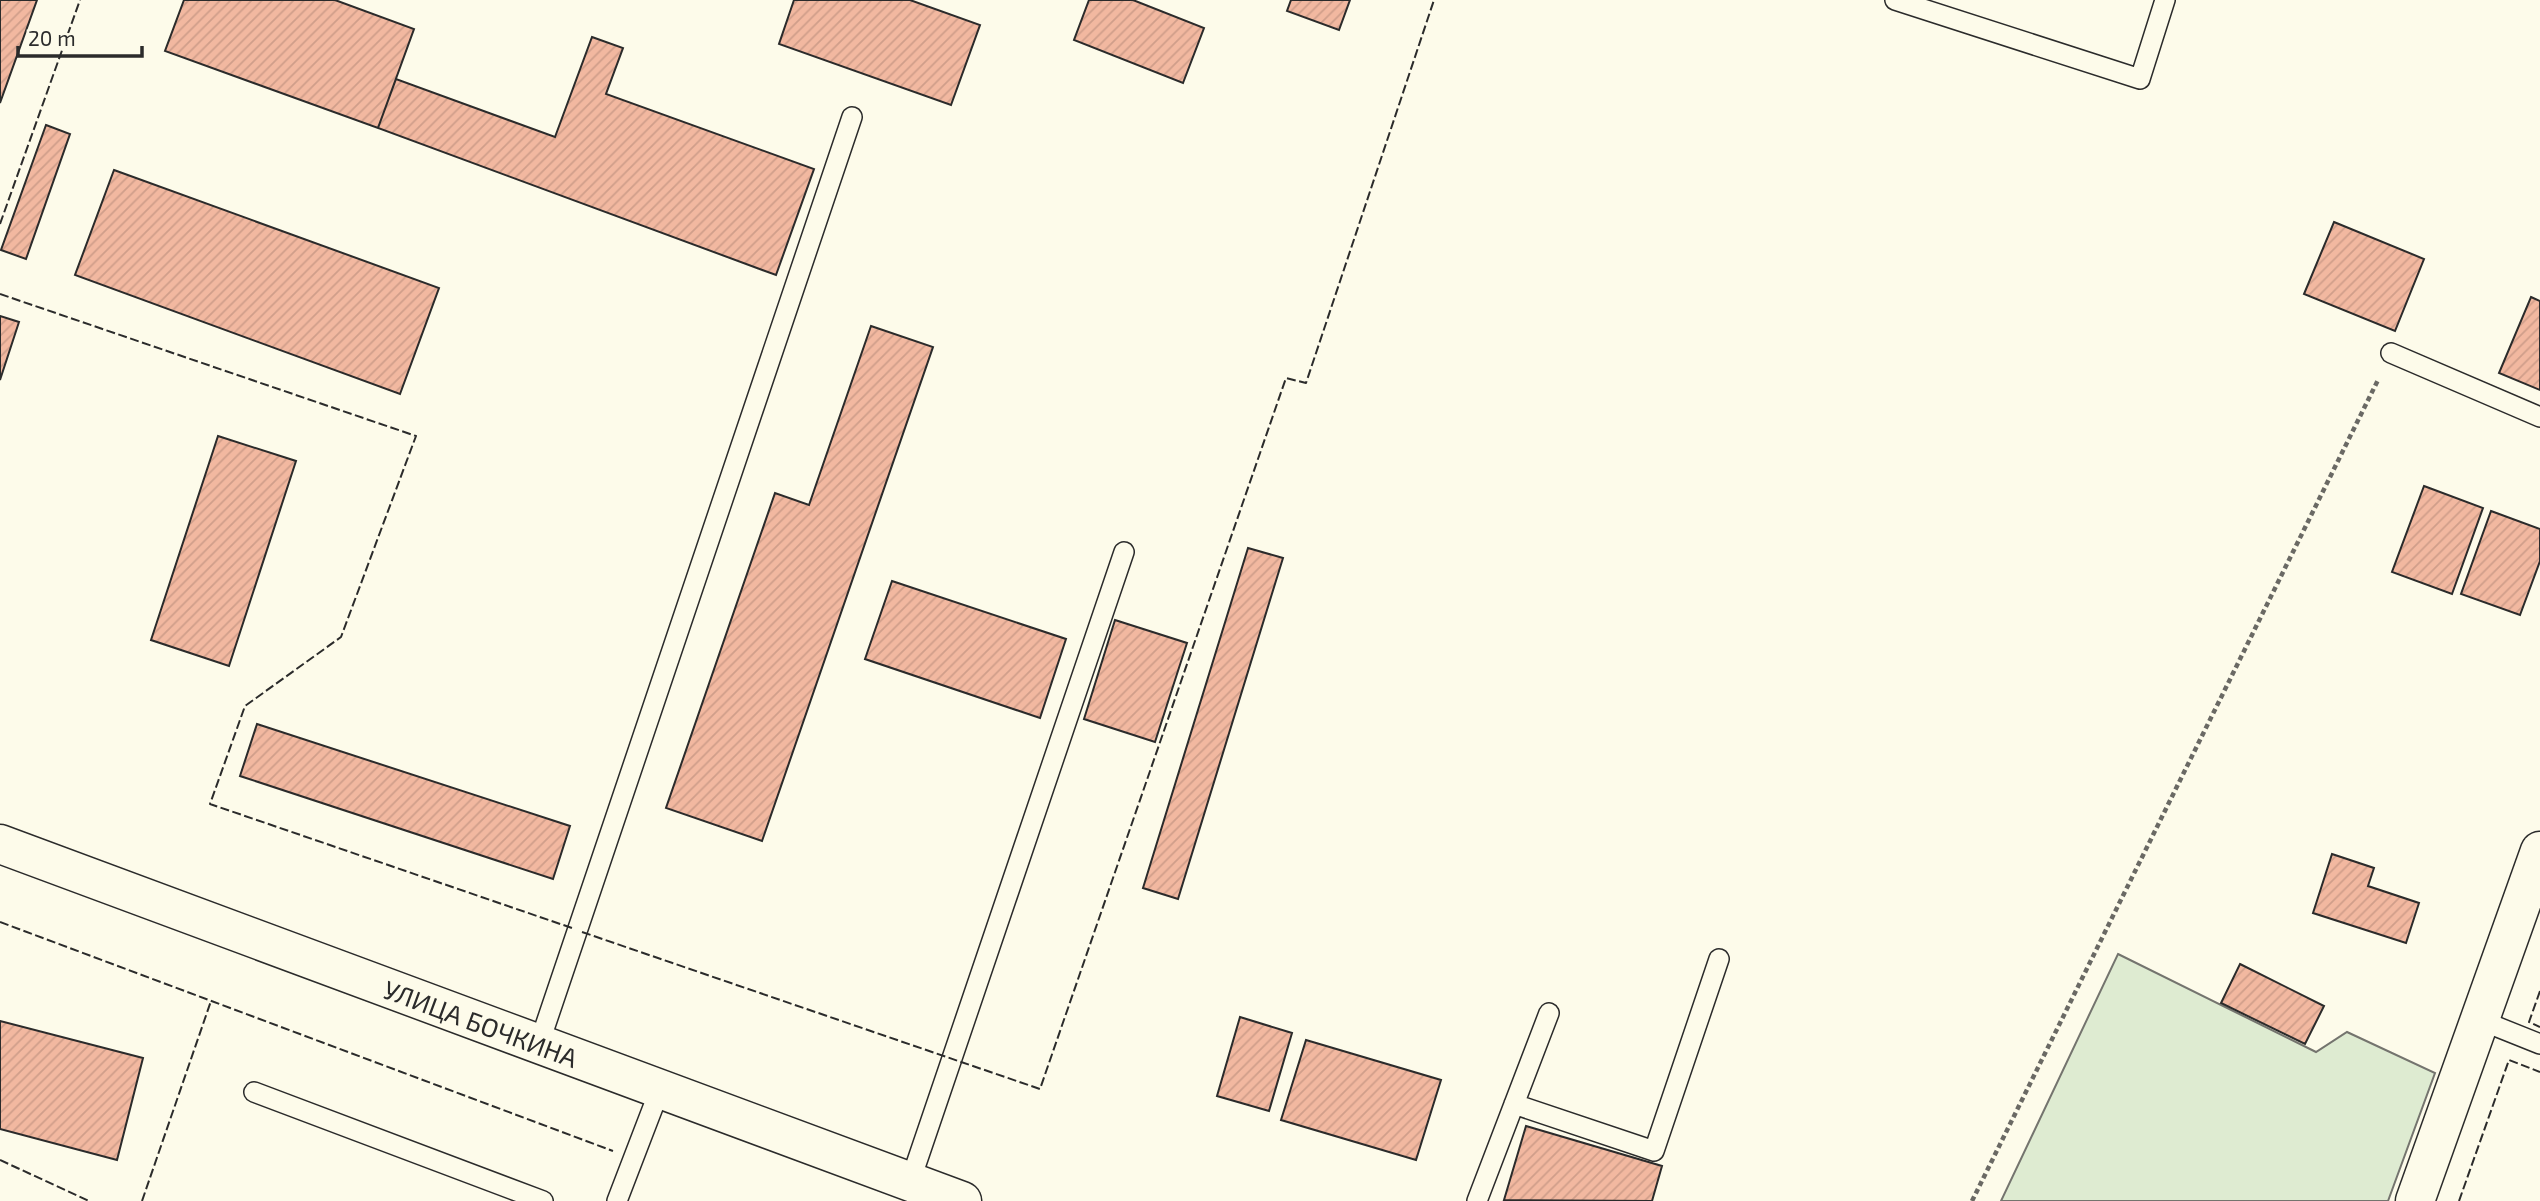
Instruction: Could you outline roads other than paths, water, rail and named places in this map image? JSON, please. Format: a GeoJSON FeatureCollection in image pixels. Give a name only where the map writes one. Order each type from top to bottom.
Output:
{"type":"FeatureCollection","features":[{"type":"Feature","properties":{"kind":"street","name":"УЛИЦА БОЧКИНА"},"geometry":{"type":"LineString","coordinates":[[0,844],[962,1201]]}},
{"type":"Feature","properties":{"kind":"street"},"geometry":{"type":"LineString","coordinates":[[2415,1201],[2540,852]]}},
{"type":"Feature","properties":{"kind":"lane"},"geometry":{"type":"LineString","coordinates":[[1895,0],[2140,79],[2165,0]]}},
{"type":"Feature","properties":{"kind":"lane"},"geometry":{"type":"LineString","coordinates":[[539,1044],[852,117]]}},
{"type":"Feature","properties":{"kind":"lane"},"geometry":{"type":"LineString","coordinates":[[2391,354],[2540,417]]}},
{"type":"Feature","properties":{"kind":"lane"},"geometry":{"type":"LineString","coordinates":[[910,1182],[1125,552]]}},
{"type":"Feature","properties":{"kind":"lane"},"geometry":{"type":"LineString","coordinates":[[1514,1104],[1654,1151],[1719,959]]}},
{"type":"Feature","properties":{"kind":"lane"},"geometry":{"type":"LineString","coordinates":[[1477,1201],[1549,1013]]}},
{"type":"Feature","properties":{"kind":"lane"},"geometry":{"type":"LineString","coordinates":[[2480,1020],[2540,1044]]}},
{"type":"Feature","properties":{"kind":"lane"},"geometry":{"type":"LineString","coordinates":[[617,1201],[660,1089]]}},
{"type":"Feature","properties":{"kind":"lane"},"geometry":{"type":"LineString","coordinates":[[254,1092],[543,1201]]}}]}
